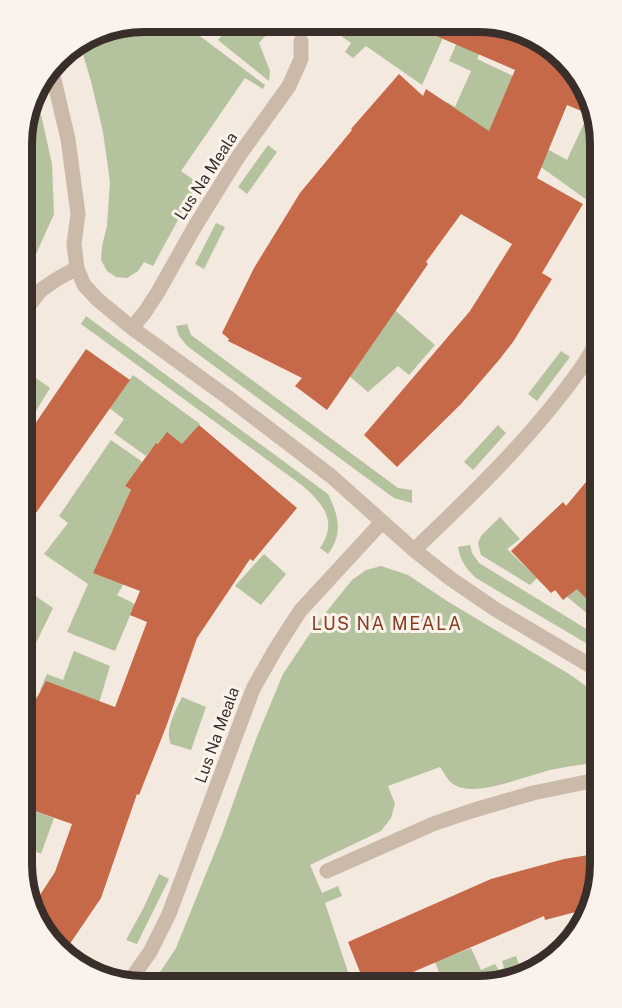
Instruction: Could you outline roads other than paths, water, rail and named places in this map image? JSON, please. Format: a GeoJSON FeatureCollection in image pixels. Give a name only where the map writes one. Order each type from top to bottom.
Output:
{"type":"FeatureCollection","features":[{"type":"Feature","properties":{"kind":"street","name":"Lus Na Meala"},"geometry":{"type":"LineString","coordinates":[[132,327],[158,292],[238,157],[289,86],[301,59],[301,41]]}},
{"type":"Feature","properties":{"kind":"street"},"geometry":{"type":"LineString","coordinates":[[53,77],[68,139],[74,179],[78,213],[74,244],[77,268],[84,285],[132,327],[331,476],[414,550],[451,579],[495,609],[590,665]]}},
{"type":"Feature","properties":{"kind":"street"},"geometry":{"type":"LineString","coordinates":[[32,301],[41,290],[77,268]]}},
{"type":"Feature","properties":{"kind":"street"},"geometry":{"type":"LineString","coordinates":[[414,550],[499,467],[545,416],[590,353]]}},
{"type":"Feature","properties":{"kind":"street","name":"Lus Na Meala"},"geometry":{"type":"LineString","coordinates":[[133,976],[150,952],[169,914],[253,689],[300,611],[382,522]]}},
{"type":"Feature","properties":{"kind":"street"},"geometry":{"type":"LineString","coordinates":[[327,871],[433,824],[534,793],[590,780]]}},
{"type":"Feature","properties":{"kind":"district","name":"LUS NA MEALA"},"geometry":{"type":"Point","coordinates":[387,623]}}]}
